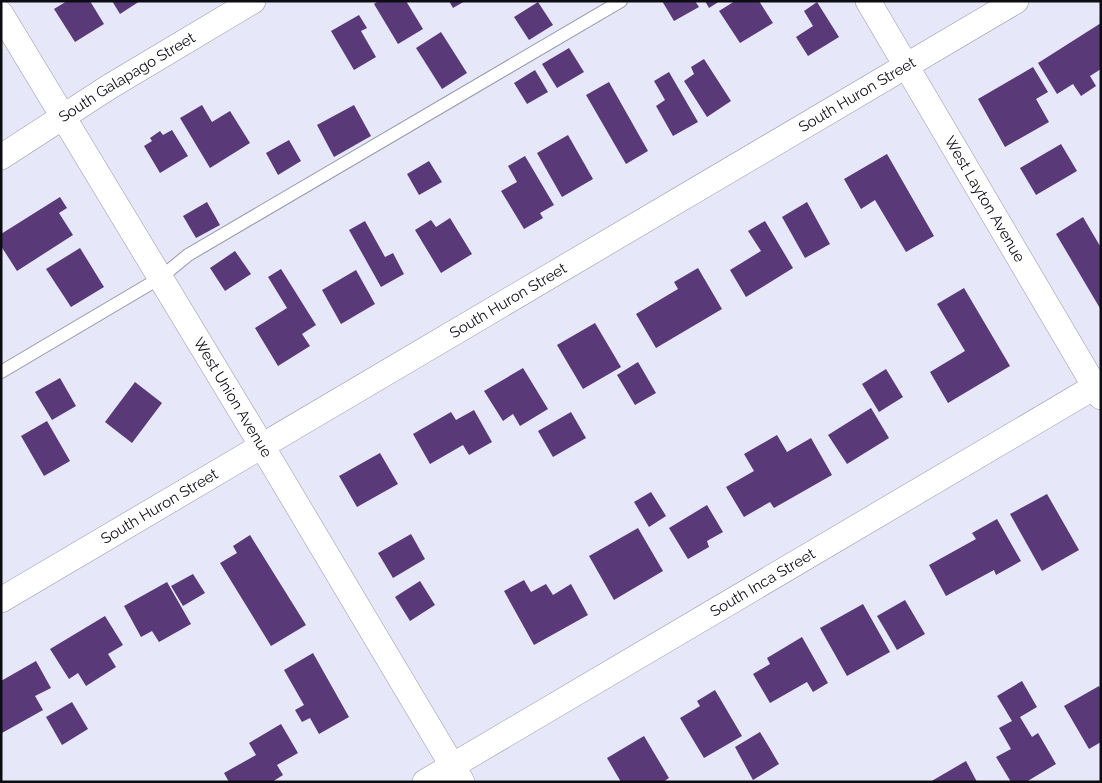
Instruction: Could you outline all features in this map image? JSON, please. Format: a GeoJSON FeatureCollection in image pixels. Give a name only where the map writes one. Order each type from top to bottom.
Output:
{"type":"FeatureCollection","features":[{"type":"Feature","properties":{"kind":"street","name":"South Galapago Street"},"geometry":{"type":"LineString","coordinates":[[1,156],[109,87],[253,1]]}},
{"type":"Feature","properties":{"kind":"street","name":"West Layton Avenue"},"geometry":{"type":"LineString","coordinates":[[868,1],[1099,389]]}},
{"type":"Feature","properties":{"kind":"street","name":"South Huron Street"},"geometry":{"type":"LineString","coordinates":[[1,600],[1016,1]]}},
{"type":"Feature","properties":{"kind":"street","name":"West Union Avenue"},"geometry":{"type":"LineString","coordinates":[[1,14],[262,446],[457,774]]}},
{"type":"Feature","properties":{"kind":"street","name":"South Inca Street"},"geometry":{"type":"LineString","coordinates":[[425,782],[457,774],[1099,389]]}},
{"type":"Feature","properties":{"kind":"lane"},"geometry":{"type":"LineString","coordinates":[[1,372],[160,278],[188,255],[620,1]]}},
{"type":"Feature","properties":{"kind":"building"},"geometry":{"type":"Polygon","coordinates":[[[67,1],[90,1],[104,24],[75,42],[54,9],[67,1]]]}},
{"type":"Feature","properties":{"kind":"building"},"geometry":{"type":"Polygon","coordinates":[[[112,1],[140,1],[120,14],[112,1]]]}},
{"type":"Feature","properties":{"kind":"building"},"geometry":{"type":"Polygon","coordinates":[[[378,1],[406,1],[423,29],[398,44],[374,4],[378,1]]]}},
{"type":"Feature","properties":{"kind":"building"},"geometry":{"type":"Polygon","coordinates":[[[449,1],[465,1],[453,8],[449,1]]]}},
{"type":"Feature","properties":{"kind":"building"},"geometry":{"type":"Polygon","coordinates":[[[662,1],[695,1],[699,7],[674,21],[662,1]]]}},
{"type":"Feature","properties":{"kind":"building"},"geometry":{"type":"Polygon","coordinates":[[[705,1],[720,1],[709,8],[705,1]]]}},
{"type":"Feature","properties":{"kind":"building"},"geometry":{"type":"Polygon","coordinates":[[[735,1],[759,1],[773,23],[740,43],[719,11],[735,1]]]}},
{"type":"Feature","properties":{"kind":"building"},"geometry":{"type":"Polygon","coordinates":[[[538,2],[553,25],[529,40],[514,17],[538,2]]]}},
{"type":"Feature","properties":{"kind":"building"},"geometry":{"type":"Polygon","coordinates":[[[817,2],[839,37],[808,56],[796,37],[813,26],[804,11],[817,2]]]}},
{"type":"Feature","properties":{"kind":"building"},"geometry":{"type":"Polygon","coordinates":[[[359,15],[367,28],[361,31],[376,57],[354,70],[331,31],[359,15]]]}},
{"type":"Feature","properties":{"kind":"building"},"geometry":{"type":"Polygon","coordinates":[[[1101,23],[1101,69],[1090,76],[1096,86],[1081,96],[1073,84],[1057,94],[1038,63],[1101,23]]]}},
{"type":"Feature","properties":{"kind":"building"},"geometry":{"type":"Polygon","coordinates":[[[441,32],[467,73],[442,89],[416,48],[441,32]]]}},
{"type":"Feature","properties":{"kind":"building"},"geometry":{"type":"Polygon","coordinates":[[[569,48],[584,72],[557,88],[542,64],[569,48]]]}},
{"type":"Feature","properties":{"kind":"building"},"geometry":{"type":"Polygon","coordinates":[[[704,59],[731,101],[707,117],[684,81],[694,74],[691,67],[704,59]]]}},
{"type":"Feature","properties":{"kind":"building"},"geometry":{"type":"Polygon","coordinates":[[[1033,67],[1048,92],[1036,99],[1049,122],[1005,147],[978,99],[1033,67]]]}},
{"type":"Feature","properties":{"kind":"building"},"geometry":{"type":"Polygon","coordinates":[[[535,70],[548,92],[527,104],[514,83],[535,70]]]}},
{"type":"Feature","properties":{"kind":"building"},"geometry":{"type":"Polygon","coordinates":[[[669,72],[698,122],[673,136],[656,106],[665,100],[654,81],[669,72]]]}},
{"type":"Feature","properties":{"kind":"building"},"geometry":{"type":"Polygon","coordinates":[[[609,82],[648,151],[626,164],[586,95],[609,82]]]}},
{"type":"Feature","properties":{"kind":"building"},"geometry":{"type":"Polygon","coordinates":[[[202,105],[212,122],[230,111],[250,143],[210,168],[180,118],[202,105]]]}},
{"type":"Feature","properties":{"kind":"building"},"geometry":{"type":"Polygon","coordinates":[[[354,105],[371,136],[334,157],[317,125],[354,105]]]}},
{"type":"Feature","properties":{"kind":"building"},"geometry":{"type":"Polygon","coordinates":[[[172,130],[188,156],[160,173],[144,146],[152,141],[150,138],[160,131],[163,135],[172,130]]]}},
{"type":"Feature","properties":{"kind":"building"},"geometry":{"type":"Polygon","coordinates":[[[568,135],[593,179],[562,197],[537,153],[568,135]]]}},
{"type":"Feature","properties":{"kind":"building"},"geometry":{"type":"Polygon","coordinates":[[[289,140],[301,161],[278,175],[266,153],[289,140]]]}},
{"type":"Feature","properties":{"kind":"building"},"geometry":{"type":"Polygon","coordinates":[[[1061,144],[1077,171],[1036,195],[1020,168],[1061,144]]]}},
{"type":"Feature","properties":{"kind":"building"},"geometry":{"type":"Polygon","coordinates":[[[887,154],[934,236],[906,252],[875,200],[861,209],[844,179],[887,154]]]}},
{"type":"Feature","properties":{"kind":"building"},"geometry":{"type":"Polygon","coordinates":[[[525,156],[554,205],[540,213],[543,218],[524,229],[501,191],[517,182],[508,166],[525,156]]]}},
{"type":"Feature","properties":{"kind":"building"},"geometry":{"type":"Polygon","coordinates":[[[429,161],[442,182],[419,195],[407,174],[429,161]]]}},
{"type":"Feature","properties":{"kind":"building"},"geometry":{"type":"Polygon","coordinates":[[[60,197],[67,208],[59,213],[73,235],[17,271],[1,246],[1,234],[60,197]]]}},
{"type":"Feature","properties":{"kind":"building"},"geometry":{"type":"Polygon","coordinates":[[[207,202],[220,225],[196,238],[183,216],[207,202]]]}},
{"type":"Feature","properties":{"kind":"building"},"geometry":{"type":"Polygon","coordinates":[[[807,202],[830,244],[805,258],[782,217],[807,202]]]}},
{"type":"Feature","properties":{"kind":"building"},"geometry":{"type":"Polygon","coordinates":[[[1083,217],[1101,246],[1101,310],[1056,234],[1083,217]]]}},
{"type":"Feature","properties":{"kind":"building"},"geometry":{"type":"Polygon","coordinates":[[[450,218],[472,254],[441,273],[415,230],[431,220],[436,227],[450,218]]]}},
{"type":"Feature","properties":{"kind":"building"},"geometry":{"type":"Polygon","coordinates":[[[365,221],[385,257],[393,253],[404,274],[381,287],[349,230],[365,221]]]}},
{"type":"Feature","properties":{"kind":"building"},"geometry":{"type":"Polygon","coordinates":[[[765,221],[793,268],[746,297],[730,270],[761,251],[748,231],[765,221]]]}},
{"type":"Feature","properties":{"kind":"building"},"geometry":{"type":"Polygon","coordinates":[[[80,248],[104,287],[71,307],[46,269],[80,248]]]}},
{"type":"Feature","properties":{"kind":"building"},"geometry":{"type":"Polygon","coordinates":[[[235,251],[251,274],[225,291],[210,268],[235,251]]]}},
{"type":"Feature","properties":{"kind":"building"},"geometry":{"type":"Polygon","coordinates":[[[698,268],[722,309],[656,348],[636,314],[678,289],[674,282],[698,268]]]}},
{"type":"Feature","properties":{"kind":"building"},"geometry":{"type":"Polygon","coordinates":[[[281,269],[316,325],[302,334],[310,346],[278,366],[255,328],[287,308],[268,277],[281,269]]]}},
{"type":"Feature","properties":{"kind":"building"},"geometry":{"type":"Polygon","coordinates":[[[356,270],[375,304],[341,324],[322,290],[356,270]]]}},
{"type":"Feature","properties":{"kind":"building"},"geometry":{"type":"Polygon","coordinates":[[[964,288],[1010,366],[948,403],[930,372],[965,351],[937,304],[964,288]]]}},
{"type":"Feature","properties":{"kind":"building"},"geometry":{"type":"Polygon","coordinates":[[[595,323],[621,367],[583,389],[557,345],[595,323]]]}},
{"type":"Feature","properties":{"kind":"building"},"geometry":{"type":"Polygon","coordinates":[[[638,362],[656,393],[635,405],[617,375],[638,362]]]}},
{"type":"Feature","properties":{"kind":"building"},"geometry":{"type":"Polygon","coordinates":[[[523,368],[548,409],[520,426],[513,414],[503,421],[484,391],[523,368]]]}},
{"type":"Feature","properties":{"kind":"building"},"geometry":{"type":"Polygon","coordinates":[[[886,369],[903,397],[879,412],[862,384],[886,369]]]}},
{"type":"Feature","properties":{"kind":"building"},"geometry":{"type":"Polygon","coordinates":[[[60,378],[76,406],[52,420],[35,392],[60,378]]]}},
{"type":"Feature","properties":{"kind":"building"},"geometry":{"type":"Polygon","coordinates":[[[135,382],[162,403],[132,443],[105,422],[135,382]]]}},
{"type":"Feature","properties":{"kind":"building"},"geometry":{"type":"Polygon","coordinates":[[[871,408],[889,438],[847,464],[828,435],[871,408]]]}},
{"type":"Feature","properties":{"kind":"building"},"geometry":{"type":"Polygon","coordinates":[[[474,410],[492,442],[469,455],[463,445],[430,464],[413,434],[451,412],[456,420],[474,410]]]}},
{"type":"Feature","properties":{"kind":"building"},"geometry":{"type":"Polygon","coordinates":[[[571,412],[586,438],[553,457],[538,431],[571,412]]]}},
{"type":"Feature","properties":{"kind":"building"},"geometry":{"type":"Polygon","coordinates":[[[47,421],[70,461],[44,476],[21,436],[47,421]]]}},
{"type":"Feature","properties":{"kind":"building"},"geometry":{"type":"Polygon","coordinates":[[[777,435],[787,452],[811,438],[832,475],[774,508],[770,502],[744,517],[726,487],[754,471],[744,454],[777,435]]]}},
{"type":"Feature","properties":{"kind":"building"},"geometry":{"type":"Polygon","coordinates":[[[380,453],[398,484],[357,507],[339,476],[380,453]]]}},
{"type":"Feature","properties":{"kind":"building"},"geometry":{"type":"Polygon","coordinates":[[[651,492],[666,516],[649,527],[634,502],[651,492]]]}},
{"type":"Feature","properties":{"kind":"building"},"geometry":{"type":"Polygon","coordinates":[[[1047,494],[1079,550],[1042,571],[1010,514],[1047,494]]]}},
{"type":"Feature","properties":{"kind":"building"},"geometry":{"type":"Polygon","coordinates":[[[707,505],[723,532],[707,541],[709,547],[688,559],[669,528],[707,505]]]}},
{"type":"Feature","properties":{"kind":"building"},"geometry":{"type":"Polygon","coordinates":[[[997,519],[1021,561],[996,575],[994,570],[946,596],[929,565],[976,539],[972,533],[997,519]]]}},
{"type":"Feature","properties":{"kind":"building"},"geometry":{"type":"Polygon","coordinates":[[[638,528],[663,571],[614,600],[589,556],[638,528]]]}},
{"type":"Feature","properties":{"kind":"building"},"geometry":{"type":"Polygon","coordinates":[[[411,534],[425,559],[393,578],[378,553],[411,534]]]}},
{"type":"Feature","properties":{"kind":"building"},"geometry":{"type":"Polygon","coordinates":[[[250,535],[306,625],[271,646],[220,563],[237,553],[233,546],[250,535]]]}},
{"type":"Feature","properties":{"kind":"building"},"geometry":{"type":"Polygon","coordinates":[[[193,574],[205,593],[183,606],[171,586],[193,574]]]}},
{"type":"Feature","properties":{"kind":"building"},"geometry":{"type":"Polygon","coordinates":[[[524,580],[531,592],[546,584],[553,595],[571,584],[588,615],[534,645],[504,591],[524,580]]]}},
{"type":"Feature","properties":{"kind":"building"},"geometry":{"type":"Polygon","coordinates":[[[420,581],[435,605],[410,621],[395,597],[420,581]]]}},
{"type":"Feature","properties":{"kind":"building"},"geometry":{"type":"Polygon","coordinates":[[[167,582],[191,624],[159,642],[152,631],[141,637],[124,606],[167,582]]]}},
{"type":"Feature","properties":{"kind":"building"},"geometry":{"type":"Polygon","coordinates":[[[905,600],[925,634],[897,650],[877,616],[905,600]]]}},
{"type":"Feature","properties":{"kind":"building"},"geometry":{"type":"Polygon","coordinates":[[[863,604],[890,652],[847,676],[820,628],[863,604]]]}},
{"type":"Feature","properties":{"kind":"building"},"geometry":{"type":"Polygon","coordinates":[[[105,616],[123,645],[108,654],[116,667],[86,686],[78,673],[69,679],[50,649],[105,616]]]}},
{"type":"Feature","properties":{"kind":"building"},"geometry":{"type":"Polygon","coordinates":[[[802,637],[828,683],[813,692],[807,682],[770,703],[753,674],[770,664],[767,658],[802,637]]]}},
{"type":"Feature","properties":{"kind":"building"},"geometry":{"type":"Polygon","coordinates":[[[313,653],[349,717],[319,734],[310,718],[302,722],[295,710],[304,705],[284,670],[313,653]]]}},
{"type":"Feature","properties":{"kind":"building"},"geometry":{"type":"Polygon","coordinates":[[[36,661],[51,688],[35,696],[43,710],[2,733],[1,681],[36,661]]]}},
{"type":"Feature","properties":{"kind":"building"},"geometry":{"type":"Polygon","coordinates":[[[1022,681],[1037,707],[1020,717],[1032,737],[1038,733],[1056,764],[1026,782],[1011,782],[996,757],[1011,749],[999,728],[1012,721],[997,696],[1022,681]]]}},
{"type":"Feature","properties":{"kind":"building"},"geometry":{"type":"Polygon","coordinates":[[[1099,686],[1101,690],[1101,742],[1089,749],[1064,706],[1099,686]]]}},
{"type":"Feature","properties":{"kind":"building"},"geometry":{"type":"Polygon","coordinates":[[[715,690],[742,736],[704,758],[680,718],[700,706],[697,701],[715,690]]]}},
{"type":"Feature","properties":{"kind":"building"},"geometry":{"type":"Polygon","coordinates":[[[72,702],[88,729],[62,745],[46,717],[72,702]]]}},
{"type":"Feature","properties":{"kind":"building"},"geometry":{"type":"Polygon","coordinates":[[[281,724],[298,753],[277,765],[283,775],[272,782],[229,782],[224,773],[256,755],[249,743],[281,724]]]}},
{"type":"Feature","properties":{"kind":"building"},"geometry":{"type":"Polygon","coordinates":[[[760,732],[779,764],[753,780],[735,747],[760,732]]]}},
{"type":"Feature","properties":{"kind":"building"},"geometry":{"type":"Polygon","coordinates":[[[644,736],[669,778],[663,782],[621,782],[607,758],[644,736]]]}},
{"type":"Feature","properties":{"kind":"building"},"geometry":{"type":"Polygon","coordinates":[[[966,761],[977,782],[930,782],[966,761]]]}}]}
